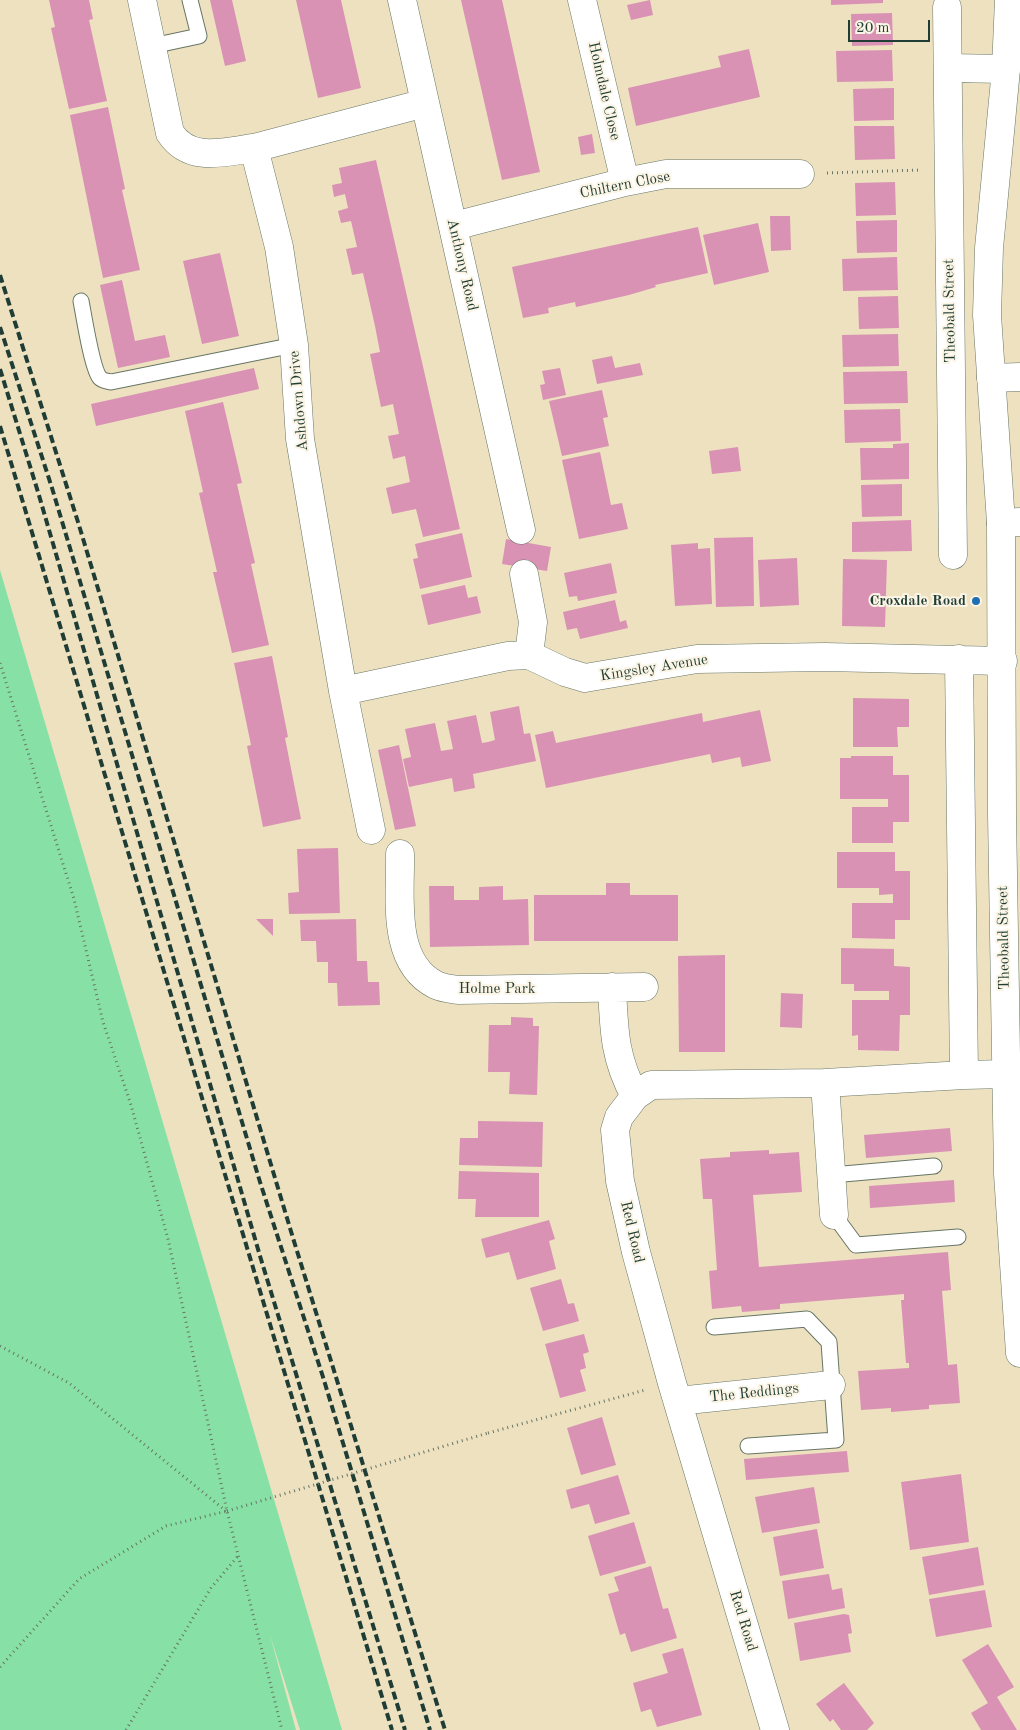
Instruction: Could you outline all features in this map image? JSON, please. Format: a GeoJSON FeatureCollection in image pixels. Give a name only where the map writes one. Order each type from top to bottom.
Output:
{"type":"FeatureCollection","features":[{"type":"Feature","properties":{"kind":"street"},"geometry":{"type":"LineString","coordinates":[[142,0],[170,133],[178,145],[194,152],[213,153],[254,148],[425,104]]}},
{"type":"Feature","properties":{"kind":"street","name":"Anthony Road"},"geometry":{"type":"LineString","coordinates":[[402,0],[521,530]]}},
{"type":"Feature","properties":{"kind":"street","name":"Holmdale Close"},"geometry":{"type":"LineString","coordinates":[[582,0],[625,182]]}},
{"type":"Feature","properties":{"kind":"street","name":"Theobald Street"},"geometry":{"type":"LineString","coordinates":[[1009,0],[1006,69],[989,248],[987,315],[991,378],[1011,523],[1002,661],[1012,884],[1006,1074],[1008,1174],[1020,1353]]}},
{"type":"Feature","properties":{"kind":"street","name":"Theobald Street"},"geometry":{"type":"LineString","coordinates":[[947,7],[953,555]]}},
{"type":"Feature","properties":{"kind":"street"},"geometry":{"type":"LineString","coordinates":[[948,68],[1006,69]]}},
{"type":"Feature","properties":{"kind":"street","name":"Ashdown Drive"},"geometry":{"type":"LineString","coordinates":[[254,148],[279,246],[294,345],[300,439],[343,691],[371,830]]}},
{"type":"Feature","properties":{"kind":"street","name":"Chiltern Close"},"geometry":{"type":"LineString","coordinates":[[454,226],[625,182],[666,174],[800,174]]}},
{"type":"Feature","properties":{"kind":"street"},"geometry":{"type":"LineString","coordinates":[[991,378],[1020,377]]}},
{"type":"Feature","properties":{"kind":"street"},"geometry":{"type":"LineString","coordinates":[[343,691],[508,656],[529,655],[533,622],[524,574]]}},
{"type":"Feature","properties":{"kind":"street","name":"Kingsley Avenue"},"geometry":{"type":"LineString","coordinates":[[529,655],[564,672],[585,678],[697,659],[825,657],[1002,661]]}},
{"type":"Feature","properties":{"kind":"street"},"geometry":{"type":"LineString","coordinates":[[959,659],[964,1075]]}},
{"type":"Feature","properties":{"kind":"street","name":"Holme Park"},"geometry":{"type":"LineString","coordinates":[[400,854],[402,929],[407,954],[420,971],[436,984],[458,990],[644,987]]}},
{"type":"Feature","properties":{"kind":"street"},"geometry":{"type":"LineString","coordinates":[[612,988],[618,1057],[623,1075],[635,1096]]}},
{"type":"Feature","properties":{"kind":"street","name":"Red Road"},"geometry":{"type":"LineString","coordinates":[[775,1730],[636,1252],[620,1181],[615,1130],[619,1117],[635,1096],[651,1086],[663,1084],[825,1083],[1006,1074]]}},
{"type":"Feature","properties":{"kind":"street"},"geometry":{"type":"LineString","coordinates":[[825,1083],[834,1215]]}},
{"type":"Feature","properties":{"kind":"street","name":"The Reddings"},"geometry":{"type":"LineString","coordinates":[[678,1400],[832,1385]]}},
{"type":"Feature","properties":{"kind":"lane"},"geometry":{"type":"LineString","coordinates":[[152,46],[199,36],[190,0]]}},
{"type":"Feature","properties":{"kind":"lane"},"geometry":{"type":"LineString","coordinates":[[81,301],[95,365],[99,377],[105,381],[111,382],[294,345]]}},
{"type":"Feature","properties":{"kind":"lane"},"geometry":{"type":"LineString","coordinates":[[832,1175],[934,1166]]}},
{"type":"Feature","properties":{"kind":"lane"},"geometry":{"type":"LineString","coordinates":[[834,1215],[856,1245],[958,1237]]}},
{"type":"Feature","properties":{"kind":"lane"},"geometry":{"type":"LineString","coordinates":[[714,1328],[807,1319],[829,1342],[836,1440],[748,1446]]}},
{"type":"Feature","properties":{"kind":"path"},"geometry":{"type":"LineString","coordinates":[[800,174],[949,169]]}},
{"type":"Feature","properties":{"kind":"path"},"geometry":{"type":"LineString","coordinates":[[0,663],[74,899],[103,1022],[131,1105],[168,1239],[227,1511],[282,1730]]}},
{"type":"Feature","properties":{"kind":"path"},"geometry":{"type":"LineString","coordinates":[[0,1346],[69,1383],[227,1511]]}},
{"type":"Feature","properties":{"kind":"path"},"geometry":{"type":"LineString","coordinates":[[0,1667],[79,1579],[166,1526],[227,1511],[488,1433],[646,1390]]}},
{"type":"Feature","properties":{"kind":"path"},"geometry":{"type":"LineString","coordinates":[[126,1730],[211,1588],[238,1555]]}},
{"type":"Feature","properties":{"kind":"green space"},"geometry":{"type":"Polygon","coordinates":[[[0,570],[342,1730],[300,1730],[270,1635],[296,1730],[0,1730],[0,570]]]}},
{"type":"Feature","properties":{"kind":"building"},"geometry":{"type":"Polygon","coordinates":[[[49,0],[89,0],[93,19],[89,20],[107,101],[69,109],[51,28],[55,27],[49,0]]]}},
{"type":"Feature","properties":{"kind":"building"},"geometry":{"type":"Polygon","coordinates":[[[210,0],[232,0],[246,61],[225,66],[210,0]]]}},
{"type":"Feature","properties":{"kind":"building"},"geometry":{"type":"Polygon","coordinates":[[[296,0],[341,0],[361,88],[318,98],[296,0]]]}},
{"type":"Feature","properties":{"kind":"building"},"geometry":{"type":"Polygon","coordinates":[[[461,0],[502,0],[540,172],[502,180],[461,0]]]}},
{"type":"Feature","properties":{"kind":"building"},"geometry":{"type":"Polygon","coordinates":[[[650,0],[653,15],[631,20],[627,5],[650,0]]]}},
{"type":"Feature","properties":{"kind":"building"},"geometry":{"type":"Polygon","coordinates":[[[831,0],[883,0],[883,3],[831,5],[831,0]]]}},
{"type":"Feature","properties":{"kind":"building"},"geometry":{"type":"Polygon","coordinates":[[[892,13],[893,45],[852,46],[851,14],[892,13]]]}},
{"type":"Feature","properties":{"kind":"building"},"geometry":{"type":"Polygon","coordinates":[[[749,49],[760,97],[636,126],[628,88],[721,67],[718,56],[749,49]]]}},
{"type":"Feature","properties":{"kind":"building"},"geometry":{"type":"Polygon","coordinates":[[[892,50],[893,81],[837,82],[836,51],[892,50]]]}},
{"type":"Feature","properties":{"kind":"building"},"geometry":{"type":"Polygon","coordinates":[[[894,88],[894,120],[854,121],[853,89],[894,88]]]}},
{"type":"Feature","properties":{"kind":"building"},"geometry":{"type":"Polygon","coordinates":[[[108,107],[125,189],[122,190],[140,270],[103,278],[70,115],[108,107]]]}},
{"type":"Feature","properties":{"kind":"building"},"geometry":{"type":"Polygon","coordinates":[[[854,126],[894,126],[895,159],[855,160],[854,126]]]}},
{"type":"Feature","properties":{"kind":"building"},"geometry":{"type":"Polygon","coordinates":[[[592,134],[595,153],[581,155],[578,137],[592,134]]]}},
{"type":"Feature","properties":{"kind":"building"},"geometry":{"type":"Polygon","coordinates":[[[376,160],[460,529],[423,537],[416,509],[392,514],[386,488],[410,482],[405,456],[393,459],[388,436],[399,434],[393,404],[381,407],[370,354],[380,352],[375,326],[363,273],[352,275],[346,249],[357,247],[351,221],[341,223],[338,211],[348,208],[345,194],[334,197],[332,185],[342,183],[339,168],[376,160]]]}},
{"type":"Feature","properties":{"kind":"building"},"geometry":{"type":"Polygon","coordinates":[[[895,182],[896,215],[856,216],[855,183],[895,182]]]}},
{"type":"Feature","properties":{"kind":"building"},"geometry":{"type":"Polygon","coordinates":[[[770,216],[790,216],[791,250],[771,251],[770,216]]]}},
{"type":"Feature","properties":{"kind":"building"},"geometry":{"type":"Polygon","coordinates":[[[897,220],[897,252],[857,253],[856,221],[897,220]]]}},
{"type":"Feature","properties":{"kind":"building"},"geometry":{"type":"Polygon","coordinates":[[[758,223],[769,272],[714,285],[703,235],[758,223]]]}},
{"type":"Feature","properties":{"kind":"building"},"geometry":{"type":"Polygon","coordinates":[[[698,227],[708,273],[655,285],[656,287],[629,295],[576,307],[575,302],[548,308],[549,313],[523,318],[512,267],[698,227]]]}},
{"type":"Feature","properties":{"kind":"building"},"geometry":{"type":"Polygon","coordinates":[[[220,253],[239,336],[202,344],[183,261],[220,253]]]}},
{"type":"Feature","properties":{"kind":"building"},"geometry":{"type":"Polygon","coordinates":[[[897,257],[898,290],[843,291],[842,259],[897,257]]]}},
{"type":"Feature","properties":{"kind":"building"},"geometry":{"type":"Polygon","coordinates":[[[122,280],[135,341],[165,335],[170,357],[118,368],[100,285],[122,280]]]}},
{"type":"Feature","properties":{"kind":"building"},"geometry":{"type":"Polygon","coordinates":[[[898,296],[899,328],[859,329],[858,297],[898,296]]]}},
{"type":"Feature","properties":{"kind":"building"},"geometry":{"type":"Polygon","coordinates":[[[898,334],[899,366],[843,367],[842,335],[898,334]]]}},
{"type":"Feature","properties":{"kind":"building"},"geometry":{"type":"Polygon","coordinates":[[[612,356],[615,368],[640,363],[643,375],[597,384],[592,360],[612,356]]]}},
{"type":"Feature","properties":{"kind":"building"},"geometry":{"type":"Polygon","coordinates":[[[254,368],[259,389],[96,426],[91,404],[254,368]]]}},
{"type":"Feature","properties":{"kind":"building"},"geometry":{"type":"Polygon","coordinates":[[[560,368],[566,395],[543,400],[540,385],[545,384],[542,371],[560,368]]]}},
{"type":"Feature","properties":{"kind":"building"},"geometry":{"type":"Polygon","coordinates":[[[907,371],[908,403],[844,404],[843,372],[907,371]]]}},
{"type":"Feature","properties":{"kind":"building"},"geometry":{"type":"Polygon","coordinates":[[[602,390],[608,417],[603,418],[609,446],[562,456],[549,401],[602,390]]]}},
{"type":"Feature","properties":{"kind":"building"},"geometry":{"type":"Polygon","coordinates":[[[223,402],[242,483],[237,484],[255,563],[251,564],[269,645],[232,653],[213,572],[217,572],[199,493],[203,492],[185,411],[223,402]]]}},
{"type":"Feature","properties":{"kind":"building"},"geometry":{"type":"Polygon","coordinates":[[[900,409],[901,441],[845,443],[844,410],[900,409]]]}},
{"type":"Feature","properties":{"kind":"building"},"geometry":{"type":"Polygon","coordinates":[[[909,443],[909,479],[861,480],[860,448],[893,448],[893,444],[909,443]]]}},
{"type":"Feature","properties":{"kind":"building"},"geometry":{"type":"Polygon","coordinates":[[[738,447],[741,471],[712,474],[709,451],[738,447]]]}},
{"type":"Feature","properties":{"kind":"building"},"geometry":{"type":"Polygon","coordinates":[[[600,452],[611,505],[622,503],[628,529],[579,539],[562,460],[600,452]]]}},
{"type":"Feature","properties":{"kind":"building"},"geometry":{"type":"Polygon","coordinates":[[[902,484],[902,516],[862,517],[861,485],[902,484]]]}},
{"type":"Feature","properties":{"kind":"building"},"geometry":{"type":"Polygon","coordinates":[[[911,520],[912,551],[852,552],[852,522],[911,520]]]}},
{"type":"Feature","properties":{"kind":"building"},"geometry":{"type":"Polygon","coordinates":[[[462,533],[472,577],[420,589],[413,559],[418,558],[415,544],[462,533]]]}},
{"type":"Feature","properties":{"kind":"building"},"geometry":{"type":"Polygon","coordinates":[[[753,537],[754,606],[716,607],[714,538],[753,537]]]}},
{"type":"Feature","properties":{"kind":"building"},"geometry":{"type":"Polygon","coordinates":[[[506,539],[551,547],[547,571],[502,564],[506,539]]]}},
{"type":"Feature","properties":{"kind":"building"},"geometry":{"type":"Polygon","coordinates":[[[698,543],[698,549],[710,548],[712,604],[675,606],[671,545],[698,543]]]}},
{"type":"Feature","properties":{"kind":"building"},"geometry":{"type":"Polygon","coordinates":[[[797,558],[799,605],[760,607],[758,560],[797,558]]]}},
{"type":"Feature","properties":{"kind":"building"},"geometry":{"type":"Polygon","coordinates":[[[843,559],[887,560],[885,627],[842,626],[843,559]]]}},
{"type":"Feature","properties":{"kind":"building"},"geometry":{"type":"Polygon","coordinates":[[[611,563],[617,593],[578,601],[577,596],[569,597],[564,573],[611,563]]]}},
{"type":"Feature","properties":{"kind":"building"},"geometry":{"type":"Polygon","coordinates":[[[465,585],[468,598],[477,596],[481,613],[428,625],[421,595],[465,585]]]}},
{"type":"Feature","properties":{"kind":"building"},"geometry":{"type":"Polygon","coordinates":[[[615,600],[620,622],[626,620],[628,628],[580,639],[577,628],[567,630],[563,612],[615,600]]]}},
{"type":"Feature","properties":{"kind":"building"},"geometry":{"type":"Polygon","coordinates":[[[272,656],[288,737],[285,738],[301,819],[263,827],[247,746],[251,745],[234,663],[272,656]]]}},
{"type":"Feature","properties":{"kind":"building"},"geometry":{"type":"Polygon","coordinates":[[[853,698],[909,699],[909,727],[897,727],[898,747],[853,747],[853,698]]]}},
{"type":"Feature","properties":{"kind":"building"},"geometry":{"type":"Polygon","coordinates":[[[519,706],[524,734],[530,733],[536,761],[473,774],[475,788],[454,792],[452,778],[409,787],[403,759],[411,757],[405,729],[435,723],[441,751],[453,749],[447,721],[476,715],[482,743],[488,742],[495,740],[490,712],[519,706]]]}},
{"type":"Feature","properties":{"kind":"building"},"geometry":{"type":"Polygon","coordinates":[[[760,710],[771,761],[742,767],[740,757],[712,763],[710,754],[546,788],[535,735],[553,731],[556,743],[702,713],[703,722],[760,710]]]}},
{"type":"Feature","properties":{"kind":"building"},"geometry":{"type":"Polygon","coordinates":[[[399,745],[416,826],[395,830],[378,750],[399,745]]]}},
{"type":"Feature","properties":{"kind":"building"},"geometry":{"type":"Polygon","coordinates":[[[851,756],[893,756],[893,775],[909,775],[909,822],[893,822],[893,843],[852,843],[852,807],[888,807],[888,799],[840,799],[840,758],[851,758],[851,756]]]}},
{"type":"Feature","properties":{"kind":"building"},"geometry":{"type":"Polygon","coordinates":[[[338,848],[340,913],[289,914],[288,893],[299,892],[297,849],[338,848]]]}},
{"type":"Feature","properties":{"kind":"building"},"geometry":{"type":"Polygon","coordinates":[[[837,852],[895,852],[895,871],[910,871],[910,920],[895,920],[895,939],[852,938],[852,903],[893,903],[893,894],[879,895],[879,888],[837,888],[837,852]]]}},
{"type":"Feature","properties":{"kind":"building"},"geometry":{"type":"Polygon","coordinates":[[[606,883],[630,883],[630,895],[678,895],[678,941],[534,941],[534,895],[606,895],[606,883]]]}},
{"type":"Feature","properties":{"kind":"building"},"geometry":{"type":"Polygon","coordinates":[[[429,886],[454,886],[454,900],[479,900],[479,887],[503,886],[503,900],[528,899],[529,945],[430,947],[429,886]]]}},
{"type":"Feature","properties":{"kind":"building"},"geometry":{"type":"Polygon","coordinates":[[[256,919],[273,919],[273,936],[256,919]]]}},
{"type":"Feature","properties":{"kind":"building"},"geometry":{"type":"Polygon","coordinates":[[[356,919],[357,961],[367,961],[368,982],[379,982],[380,1005],[338,1006],[337,983],[328,983],[328,962],[317,962],[316,941],[301,941],[300,920],[356,919]]]}},
{"type":"Feature","properties":{"kind":"building"},"geometry":{"type":"Polygon","coordinates":[[[841,948],[894,949],[894,966],[910,967],[910,1015],[900,1015],[899,1051],[858,1050],[858,1035],[852,1036],[852,1000],[889,1000],[889,991],[854,991],[854,984],[841,984],[841,948]]]}},
{"type":"Feature","properties":{"kind":"building"},"geometry":{"type":"Polygon","coordinates":[[[725,955],[725,1052],[679,1052],[678,956],[725,955]]]}},
{"type":"Feature","properties":{"kind":"building"},"geometry":{"type":"Polygon","coordinates":[[[781,993],[803,994],[802,1028],[780,1027],[781,993]]]}},
{"type":"Feature","properties":{"kind":"building"},"geometry":{"type":"Polygon","coordinates":[[[511,1017],[533,1018],[533,1026],[539,1026],[537,1095],[509,1094],[510,1072],[488,1072],[489,1025],[511,1025],[511,1017]]]}},
{"type":"Feature","properties":{"kind":"building"},"geometry":{"type":"Polygon","coordinates":[[[478,1121],[543,1122],[542,1167],[459,1165],[460,1138],[478,1138],[478,1121]]]}},
{"type":"Feature","properties":{"kind":"building"},"geometry":{"type":"Polygon","coordinates":[[[950,1128],[952,1151],[866,1158],[864,1135],[950,1128]]]}},
{"type":"Feature","properties":{"kind":"building"},"geometry":{"type":"Polygon","coordinates":[[[769,1150],[769,1154],[799,1152],[802,1192],[753,1195],[759,1267],[948,1252],[951,1290],[942,1291],[948,1365],[957,1364],[960,1403],[929,1405],[929,1409],[891,1412],[891,1408],[861,1410],[858,1371],[909,1368],[909,1363],[906,1363],[901,1300],[904,1300],[904,1294],[780,1304],[780,1309],[742,1312],[741,1306],[712,1309],[709,1271],[717,1270],[712,1199],[703,1199],[700,1159],[730,1157],[730,1152],[769,1150]]]}},
{"type":"Feature","properties":{"kind":"building"},"geometry":{"type":"Polygon","coordinates":[[[459,1171],[539,1173],[539,1217],[475,1217],[476,1199],[458,1199],[459,1171]]]}},
{"type":"Feature","properties":{"kind":"building"},"geometry":{"type":"Polygon","coordinates":[[[954,1180],[955,1202],[870,1208],[869,1186],[954,1180]]]}},
{"type":"Feature","properties":{"kind":"building"},"geometry":{"type":"Polygon","coordinates":[[[549,1220],[555,1239],[549,1241],[556,1269],[517,1280],[509,1252],[486,1258],[481,1239],[549,1220]]]}},
{"type":"Feature","properties":{"kind":"building"},"geometry":{"type":"Polygon","coordinates":[[[561,1279],[568,1304],[574,1303],[579,1321],[543,1331],[530,1288],[561,1279]]]}},
{"type":"Feature","properties":{"kind":"building"},"geometry":{"type":"Polygon","coordinates":[[[584,1334],[589,1352],[583,1354],[586,1368],[580,1370],[586,1391],[560,1398],[545,1344],[584,1334]]]}},
{"type":"Feature","properties":{"kind":"building"},"geometry":{"type":"Polygon","coordinates":[[[602,1417],[616,1465],[581,1475],[567,1428],[602,1417]]]}},
{"type":"Feature","properties":{"kind":"building"},"geometry":{"type":"Polygon","coordinates":[[[847,1451],[849,1472],[746,1480],[744,1459],[847,1451]]]}},
{"type":"Feature","properties":{"kind":"building"},"geometry":{"type":"Polygon","coordinates":[[[961,1474],[969,1542],[910,1550],[901,1482],[961,1474]]]}},
{"type":"Feature","properties":{"kind":"building"},"geometry":{"type":"Polygon","coordinates":[[[618,1475],[630,1514],[595,1524],[589,1504],[571,1509],[566,1490],[618,1475]]]}},
{"type":"Feature","properties":{"kind":"building"},"geometry":{"type":"Polygon","coordinates":[[[814,1487],[820,1523],[762,1533],[755,1497],[814,1487]]]}},
{"type":"Feature","properties":{"kind":"building"},"geometry":{"type":"Polygon","coordinates":[[[634,1522],[646,1563],[600,1576],[588,1536],[634,1522]]]}},
{"type":"Feature","properties":{"kind":"building"},"geometry":{"type":"Polygon","coordinates":[[[817,1529],[824,1568],[780,1576],[773,1537],[817,1529]]]}},
{"type":"Feature","properties":{"kind":"building"},"geometry":{"type":"Polygon","coordinates":[[[978,1547],[984,1585],[929,1595],[922,1557],[978,1547]]]}},
{"type":"Feature","properties":{"kind":"building"},"geometry":{"type":"Polygon","coordinates":[[[651,1566],[663,1609],[668,1608],[677,1638],[631,1652],[625,1633],[620,1635],[608,1594],[619,1591],[614,1577],[651,1566]]]}},
{"type":"Feature","properties":{"kind":"building"},"geometry":{"type":"Polygon","coordinates":[[[829,1574],[832,1590],[842,1588],[845,1608],[788,1619],[782,1581],[829,1574]]]}},
{"type":"Feature","properties":{"kind":"building"},"geometry":{"type":"Polygon","coordinates":[[[985,1590],[992,1627],[936,1637],[929,1599],[985,1590]]]}},
{"type":"Feature","properties":{"kind":"building"},"geometry":{"type":"Polygon","coordinates":[[[844,1614],[849,1615],[852,1633],[848,1634],[851,1652],[800,1661],[794,1623],[844,1614]]]}},
{"type":"Feature","properties":{"kind":"building"},"geometry":{"type":"Polygon","coordinates":[[[988,1644],[1014,1687],[997,1697],[1017,1730],[981,1730],[971,1713],[988,1703],[962,1660],[988,1644]]]}},
{"type":"Feature","properties":{"kind":"building"},"geometry":{"type":"Polygon","coordinates":[[[683,1648],[702,1715],[657,1727],[651,1709],[641,1712],[633,1683],[668,1673],[662,1654],[683,1648]]]}},
{"type":"Feature","properties":{"kind":"building"},"geometry":{"type":"Polygon","coordinates":[[[844,1683],[874,1723],[867,1730],[841,1730],[833,1719],[830,1722],[816,1704],[844,1683]]]}},
{"type":"Feature","properties":{"kind":"railway"},"geometry":{"type":"LineString","coordinates":[[0,275],[78,522],[293,1238],[445,1730]]}},
{"type":"Feature","properties":{"kind":"railway"},"geometry":{"type":"LineString","coordinates":[[0,327],[52,488],[260,1182],[323,1377],[430,1730]]}},
{"type":"Feature","properties":{"kind":"railway"},"geometry":{"type":"LineString","coordinates":[[0,369],[38,492],[260,1256],[405,1730]]}},
{"type":"Feature","properties":{"kind":"railway"},"geometry":{"type":"LineString","coordinates":[[0,426],[392,1730]]}},
{"type":"Feature","properties":{"kind":"place","name":"Croxdale Road"},"geometry":{"type":"Point","coordinates":[976,601]}}]}
